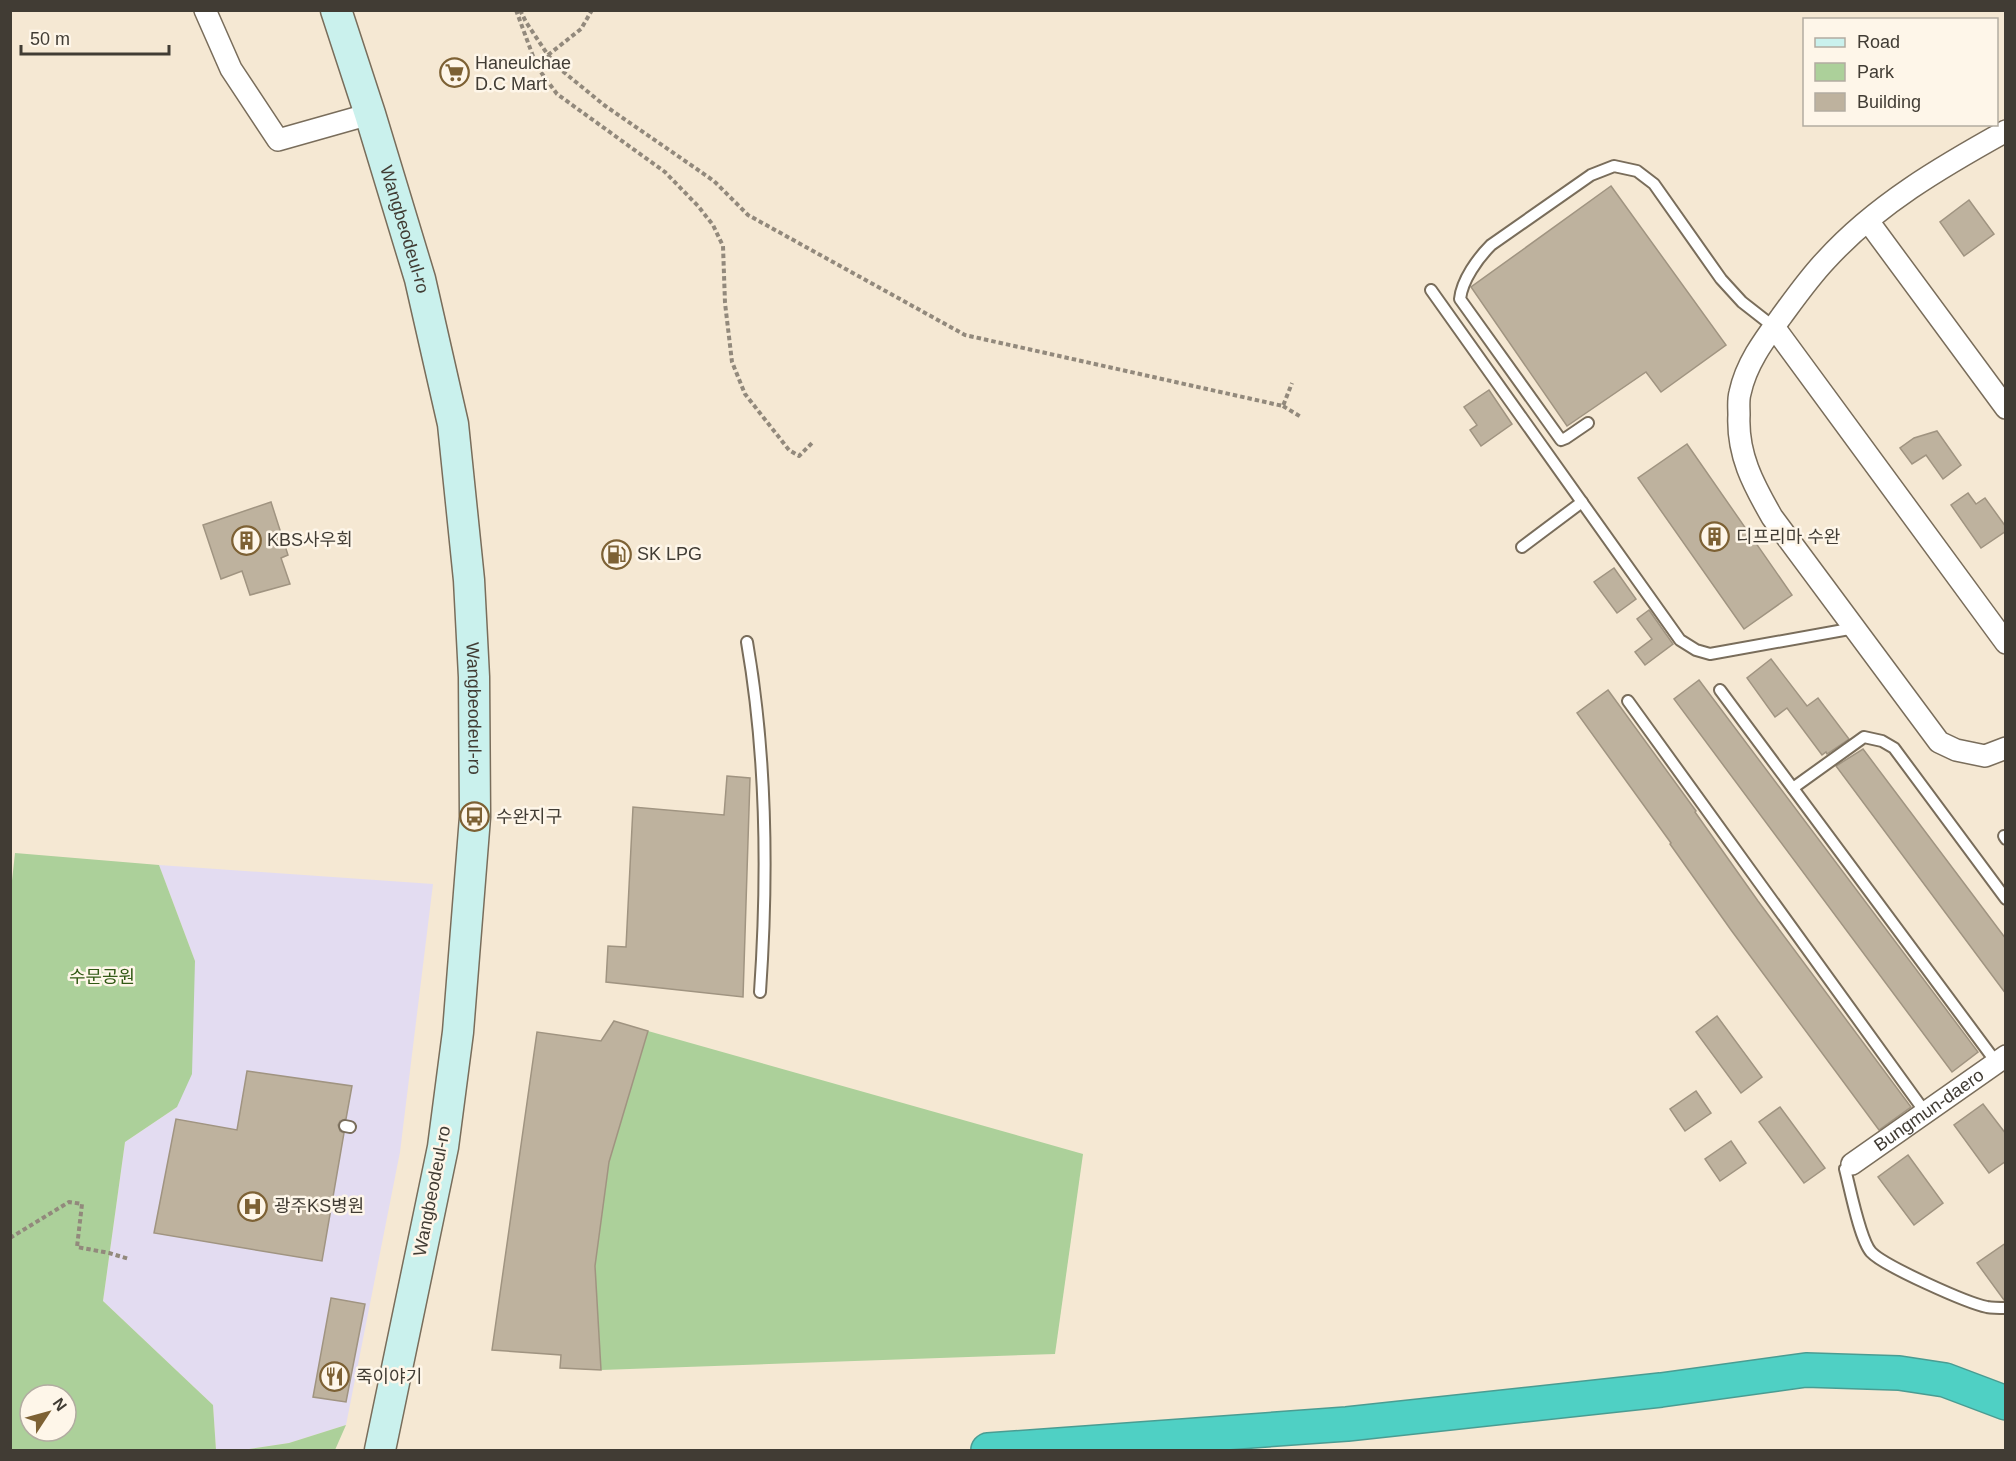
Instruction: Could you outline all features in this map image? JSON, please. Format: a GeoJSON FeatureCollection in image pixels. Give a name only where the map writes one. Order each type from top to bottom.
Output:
{"type":"FeatureCollection","features":[{"type":"Feature","properties":{"kind":"highway"},"geometry":{"type":"LineString","coordinates":[[988,1450],[1347,1424],[1661,1390],[1806,1370],[1899,1373],[1945,1380],[2006,1403]]}},
{"type":"Feature","properties":{"kind":"main road","name":"Wangbeodeul-ro"},"geometry":{"type":"LineString","coordinates":[[336,10],[420,279],[453,424],[469,580],[474,677],[475,817],[457,1043],[443,1147],[381,1450]]}},
{"type":"Feature","properties":{"kind":"street"},"geometry":{"type":"LineString","coordinates":[[205,10],[231,69],[278,140],[370,114]]}},
{"type":"Feature","properties":{"kind":"street"},"geometry":{"type":"LineString","coordinates":[[2006,131],[1965,153],[1904,192],[1868,221],[1825,261],[1774,327],[1749,365],[1739,393],[1738,426],[1742,453],[1752,483],[1772,517],[1939,741],[1956,750],[1985,756],[2006,748]]}},
{"type":"Feature","properties":{"kind":"street"},"geometry":{"type":"LineString","coordinates":[[1868,221],[2006,408]]}},
{"type":"Feature","properties":{"kind":"street"},"geometry":{"type":"LineString","coordinates":[[1774,327],[2006,643]]}},
{"type":"Feature","properties":{"kind":"street","name":"Bungmun-daero"},"geometry":{"type":"LineString","coordinates":[[1852,1164],[2001,1059]]}},
{"type":"Feature","properties":{"kind":"lane"},"geometry":{"type":"LineString","coordinates":[[1588,423],[1561,440],[1460,299],[1461,290],[1491,245],[1591,175],[1614,166],[1637,171],[1654,184],[1721,279],[1742,302],[1774,327]]}},
{"type":"Feature","properties":{"kind":"lane"},"geometry":{"type":"LineString","coordinates":[[1431,290],[1680,639],[1696,651],[1710,654],[1855,628]]}},
{"type":"Feature","properties":{"kind":"lane"},"geometry":{"type":"LineString","coordinates":[[1522,547],[1582,502]]}},
{"type":"Feature","properties":{"kind":"lane"},"geometry":{"type":"LineString","coordinates":[[747,642],[755,689],[765,852],[760,992]]}},
{"type":"Feature","properties":{"kind":"lane"},"geometry":{"type":"LineString","coordinates":[[1720,690],[2001,1059]]}},
{"type":"Feature","properties":{"kind":"lane"},"geometry":{"type":"LineString","coordinates":[[1628,701],[1925,1112]]}},
{"type":"Feature","properties":{"kind":"lane"},"geometry":{"type":"LineString","coordinates":[[1793,788],[1864,737],[1881,741],[1894,748],[2006,899]]}},
{"type":"Feature","properties":{"kind":"lane"},"geometry":{"type":"LineString","coordinates":[[1852,1164],[1845,1169],[1864,1239],[1870,1252],[1887,1263],[1966,1301],[1988,1307],[2006,1308]]}},
{"type":"Feature","properties":{"kind":"path"},"geometry":{"type":"LineString","coordinates":[[518,10],[560,69],[604,105],[714,181],[748,215],[965,334],[1283,406],[1300,417]]}},
{"type":"Feature","properties":{"kind":"path"},"geometry":{"type":"LineString","coordinates":[[518,10],[537,67],[557,94],[664,172],[698,206],[713,225],[723,246],[725,303],[732,362],[745,394],[789,450],[799,456],[813,442]]}},
{"type":"Feature","properties":{"kind":"path"},"geometry":{"type":"LineString","coordinates":[[548,55],[581,29],[592,10]]}},
{"type":"Feature","properties":{"kind":"path"},"geometry":{"type":"LineString","coordinates":[[1283,406],[1292,383]]}},
{"type":"Feature","properties":{"kind":"path"},"geometry":{"type":"LineString","coordinates":[[10,1238],[69,1202],[82,1204],[77,1247],[129,1259]]}},
{"type":"Feature","properties":{"kind":"shaded area","name":"광주KS병원"},"geometry":{"type":"Polygon","coordinates":[[[159,865],[433,884],[400,1152],[346,1425],[289,1443],[242,1450],[216,1450],[213,1405],[103,1301],[125,1142],[177,1107],[195,961],[159,865]]]}},
{"type":"Feature","properties":{"kind":"green space","name":"수문공원"},"geometry":{"type":"Polygon","coordinates":[[[15,853],[159,865],[195,961],[192,1074],[177,1107],[125,1142],[103,1301],[213,1405],[216,1450],[11,1450],[10,899],[15,853]]]}},
{"type":"Feature","properties":{"kind":"green space"},"geometry":{"type":"Polygon","coordinates":[[[648,1031],[1083,1154],[1055,1354],[601,1370],[595,1266],[609,1162],[648,1031]]]}},
{"type":"Feature","properties":{"kind":"green space"},"geometry":{"type":"Polygon","coordinates":[[[346,1425],[335,1450],[242,1450],[289,1443],[346,1425]]]}},
{"type":"Feature","properties":{"kind":"building"},"geometry":{"type":"Polygon","coordinates":[[[1611,186],[1726,345],[1661,392],[1646,372],[1567,426],[1471,287],[1611,186]]]}},
{"type":"Feature","properties":{"kind":"building"},"geometry":{"type":"Polygon","coordinates":[[[1969,200],[1994,234],[1964,256],[1940,222],[1969,200]]]}},
{"type":"Feature","properties":{"kind":"building"},"geometry":{"type":"Polygon","coordinates":[[[1489,390],[1512,424],[1481,446],[1470,430],[1477,425],[1464,407],[1489,390]]]}},
{"type":"Feature","properties":{"kind":"building"},"geometry":{"type":"Polygon","coordinates":[[[1937,431],[1961,465],[1943,479],[1926,455],[1912,464],[1900,448],[1914,438],[1937,431]]]}},
{"type":"Feature","properties":{"kind":"building","name":"디프리마 수완"},"geometry":{"type":"Polygon","coordinates":[[[1687,444],[1792,595],[1744,629],[1638,478],[1687,444]]]}},
{"type":"Feature","properties":{"kind":"building"},"geometry":{"type":"Polygon","coordinates":[[[1968,493],[1976,504],[1985,498],[2006,527],[2006,531],[1981,548],[1951,505],[1968,493]]]}},
{"type":"Feature","properties":{"kind":"building","name":"KBS사우회"},"geometry":{"type":"Polygon","coordinates":[[[271,502],[288,555],[281,558],[290,584],[250,595],[242,571],[221,579],[203,525],[271,502]]]}},
{"type":"Feature","properties":{"kind":"building"},"geometry":{"type":"Polygon","coordinates":[[[1614,568],[1636,599],[1617,613],[1594,582],[1614,568]]]}},
{"type":"Feature","properties":{"kind":"building"},"geometry":{"type":"Polygon","coordinates":[[[1649,610],[1673,644],[1645,665],[1635,652],[1652,639],[1637,619],[1649,610]]]}},
{"type":"Feature","properties":{"kind":"building"},"geometry":{"type":"Polygon","coordinates":[[[1771,659],[1807,706],[1818,698],[1849,739],[1822,755],[1787,708],[1775,717],[1747,678],[1771,659]]]}},
{"type":"Feature","properties":{"kind":"building"},"geometry":{"type":"Polygon","coordinates":[[[1699,680],[1978,1052],[1952,1072],[1674,699],[1699,680]]]}},
{"type":"Feature","properties":{"kind":"building"},"geometry":{"type":"Polygon","coordinates":[[[1608,690],[1758,901],[1911,1107],[1879,1130],[1731,930],[1577,713],[1608,690]]]}},
{"type":"Feature","properties":{"kind":"building"},"geometry":{"type":"Polygon","coordinates":[[[1863,749],[2006,939],[2006,994],[1836,766],[1863,749]]]}},
{"type":"Feature","properties":{"kind":"building"},"geometry":{"type":"Polygon","coordinates":[[[727,776],[750,778],[743,997],[606,982],[608,946],[626,947],[633,807],[724,815],[727,776]]]}},
{"type":"Feature","properties":{"kind":"building"},"geometry":{"type":"Polygon","coordinates":[[[1717,1016],[1762,1077],[1741,1093],[1696,1032],[1717,1016]]]}},
{"type":"Feature","properties":{"kind":"building"},"geometry":{"type":"Polygon","coordinates":[[[614,1021],[648,1031],[609,1162],[595,1266],[601,1370],[560,1368],[561,1355],[492,1350],[537,1032],[601,1041],[614,1021]]]}},
{"type":"Feature","properties":{"kind":"building"},"geometry":{"type":"Polygon","coordinates":[[[247,1071],[352,1086],[346,1119],[340,1121],[338,1125],[340,1131],[344,1133],[322,1261],[154,1233],[176,1119],[237,1130],[247,1071]]]}},
{"type":"Feature","properties":{"kind":"building"},"geometry":{"type":"Polygon","coordinates":[[[1696,1091],[1711,1113],[1685,1131],[1670,1109],[1696,1091]]]}},
{"type":"Feature","properties":{"kind":"building"},"geometry":{"type":"Polygon","coordinates":[[[1983,1104],[2006,1134],[2006,1161],[1989,1173],[1954,1125],[1983,1104]]]}},
{"type":"Feature","properties":{"kind":"building"},"geometry":{"type":"Polygon","coordinates":[[[1780,1107],[1825,1168],[1804,1183],[1759,1122],[1780,1107]]]}},
{"type":"Feature","properties":{"kind":"building"},"geometry":{"type":"Polygon","coordinates":[[[1731,1141],[1746,1163],[1720,1181],[1705,1159],[1731,1141]]]}},
{"type":"Feature","properties":{"kind":"building"},"geometry":{"type":"Polygon","coordinates":[[[1908,1155],[1943,1203],[1914,1225],[1878,1177],[1908,1155]]]}},
{"type":"Feature","properties":{"kind":"building"},"geometry":{"type":"Polygon","coordinates":[[[2006,1243],[2006,1300],[2004,1300],[1977,1263],[2006,1243]]]}},
{"type":"Feature","properties":{"kind":"building"},"geometry":{"type":"Polygon","coordinates":[[[331,1298],[365,1304],[346,1402],[313,1397],[331,1298]]]}},
{"type":"Feature","properties":{"kind":"place","name":"Haneulchae D.C Mart"},"geometry":{"type":"Point","coordinates":[454,73]}},
{"type":"Feature","properties":{"kind":"place","name":"디프리마 수완"},"geometry":{"type":"Point","coordinates":[1715,537]}},
{"type":"Feature","properties":{"kind":"place","name":"KBS사우회"},"geometry":{"type":"Point","coordinates":[246,540]}},
{"type":"Feature","properties":{"kind":"place","name":"SK LPG"},"geometry":{"type":"Point","coordinates":[616,554]}},
{"type":"Feature","properties":{"kind":"place","name":"수완지구"},"geometry":{"type":"Point","coordinates":[475,817]}},
{"type":"Feature","properties":{"kind":"place","name":"광주KS병원"},"geometry":{"type":"Point","coordinates":[253,1206]}},
{"type":"Feature","properties":{"kind":"place","name":"죽이야기"},"geometry":{"type":"Point","coordinates":[335,1377]}}]}
